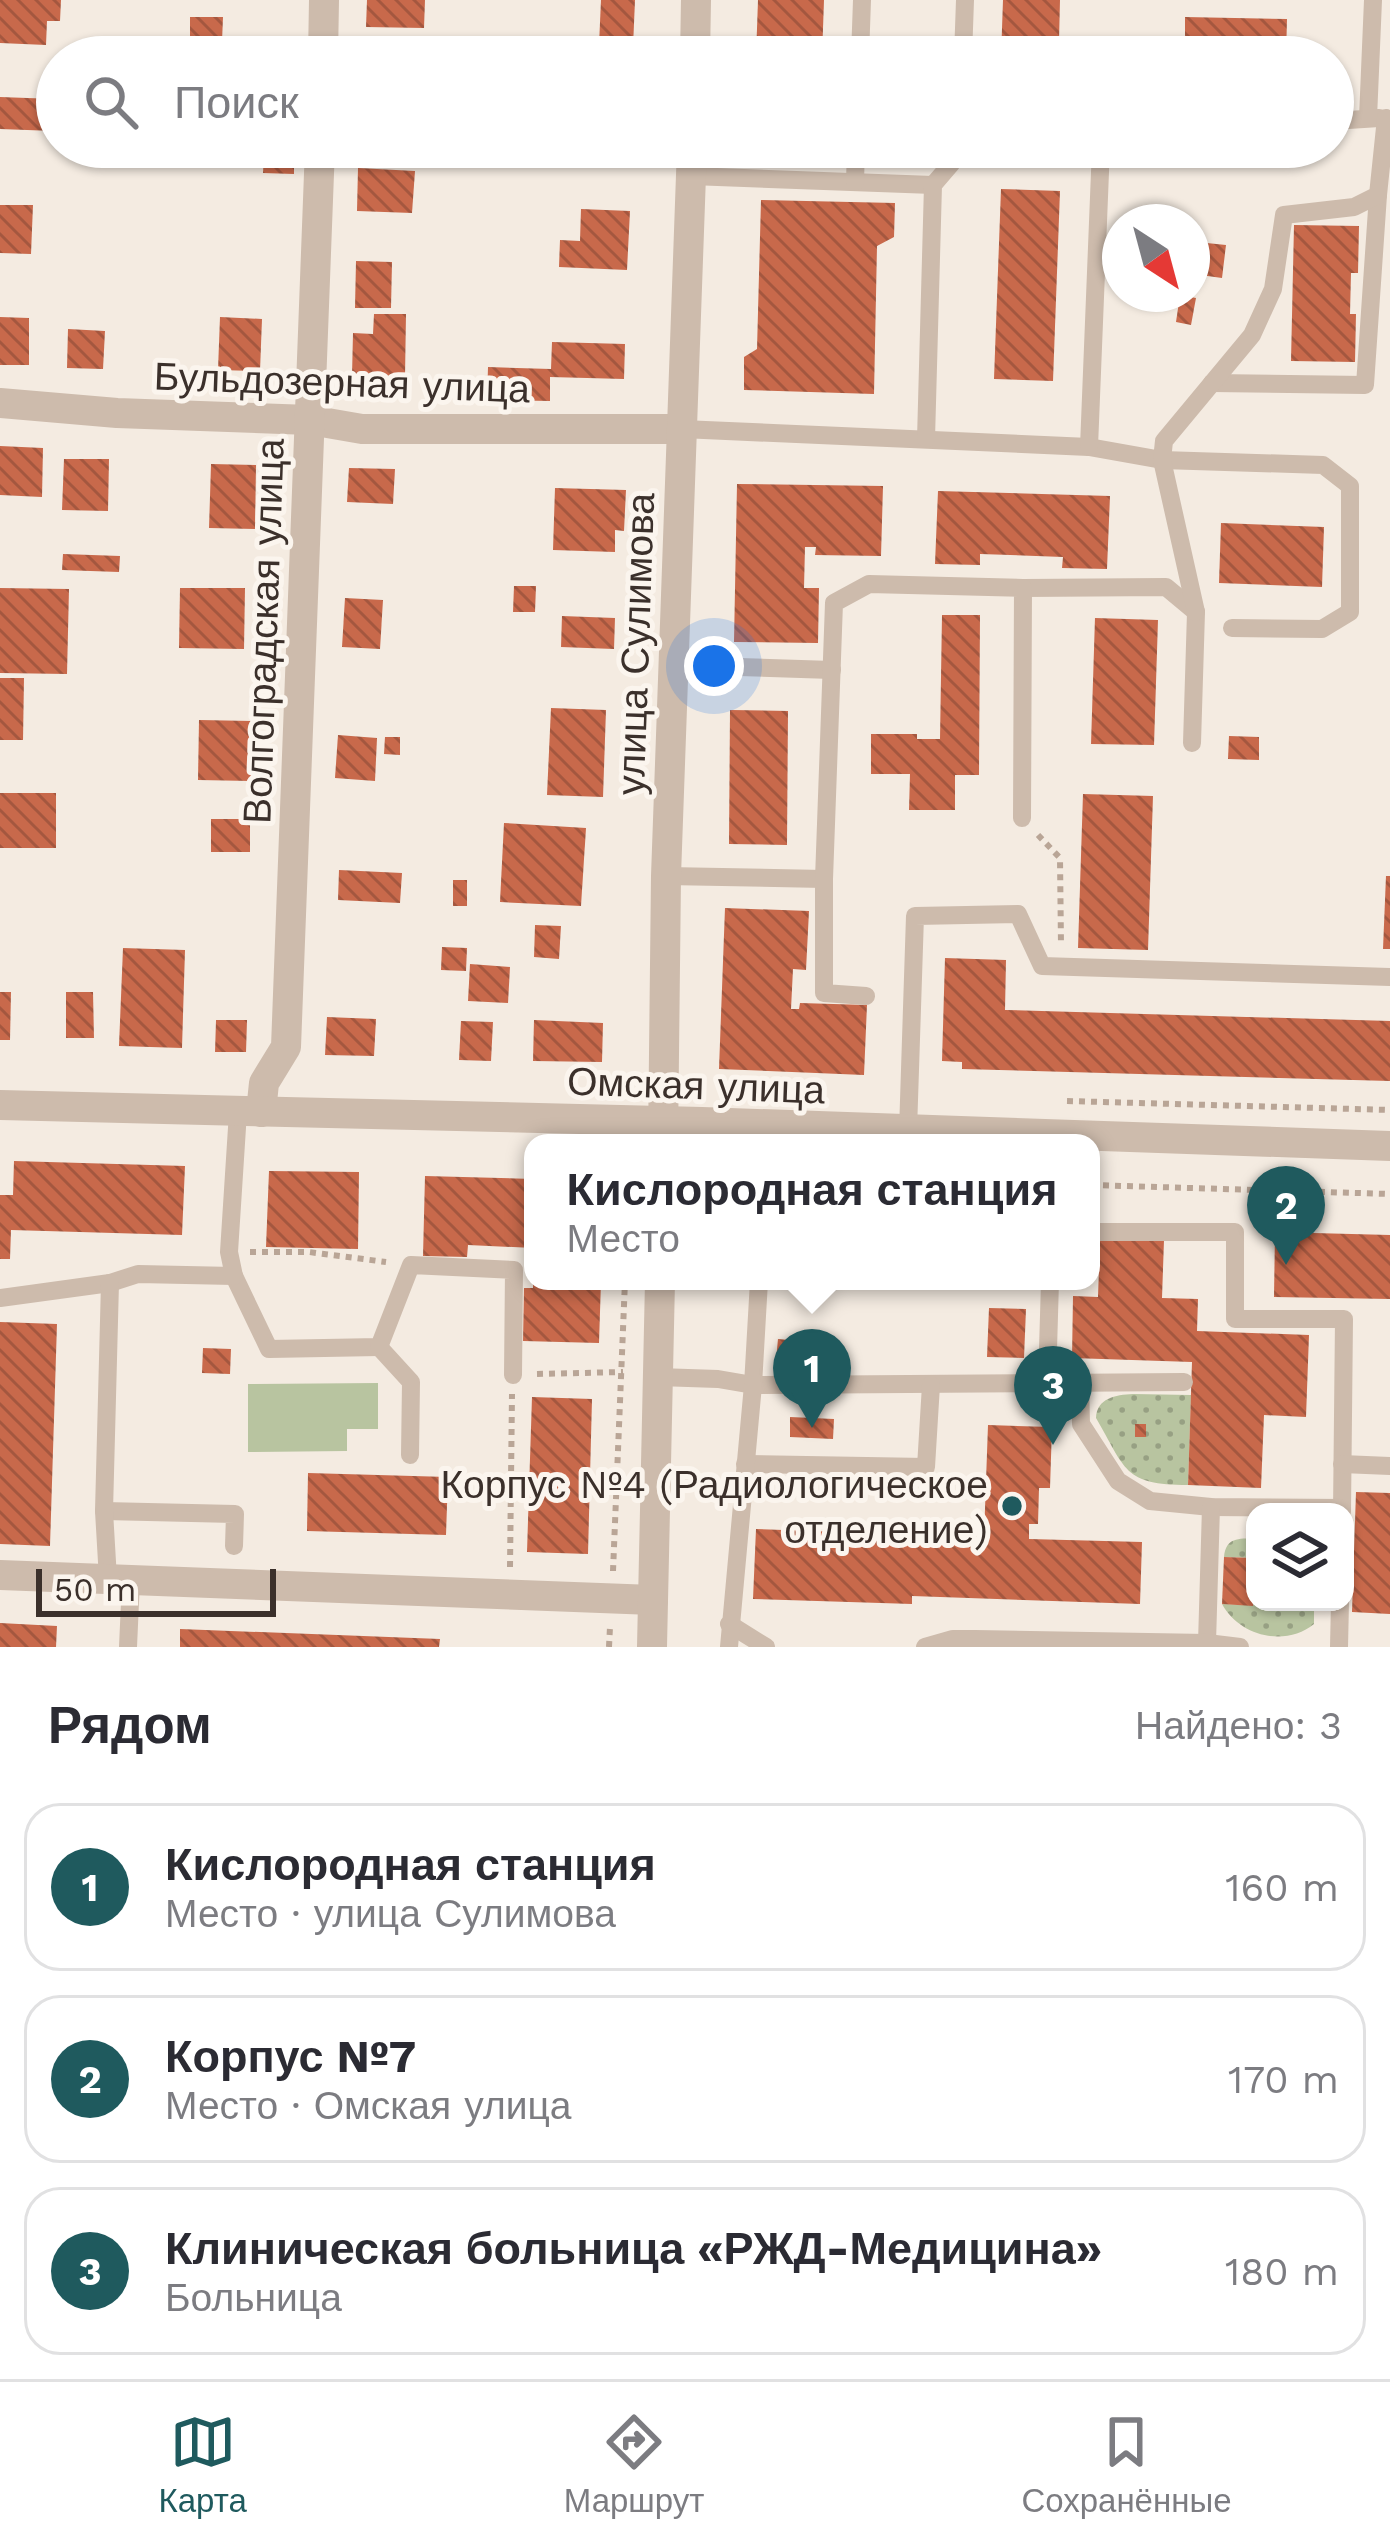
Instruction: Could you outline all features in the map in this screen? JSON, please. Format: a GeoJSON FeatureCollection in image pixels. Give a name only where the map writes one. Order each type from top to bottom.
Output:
{"type":"FeatureCollection","features":[{"type":"Feature","properties":{"kind":"street"},"geometry":{"type":"LineString","coordinates":[[323,36],[324,0]]}},
{"type":"Feature","properties":{"kind":"street"},"geometry":{"type":"LineString","coordinates":[[695,36],[696,0]]}},
{"type":"Feature","properties":{"kind":"street","name":"Волгоградская улица"},"geometry":{"type":"LineString","coordinates":[[250,1112],[286,1047],[319,168]]}},
{"type":"Feature","properties":{"kind":"street","name":"улица Сулимова"},"geometry":{"type":"LineString","coordinates":[[663,1132],[666,876],[692,168]]}},
{"type":"Feature","properties":{"kind":"street","name":"Бульдозерная улица"},"geometry":{"type":"LineString","coordinates":[[0,404],[310,420],[362,429],[682,430]]}},
{"type":"Feature","properties":{"kind":"street","name":"Омская улица"},"geometry":{"type":"LineString","coordinates":[[0,1105],[663,1132],[1004,1134]]}},
{"type":"Feature","properties":{"kind":"street","name":"Омская улица"},"geometry":{"type":"LineString","coordinates":[[1100,1137],[1390,1146]]}},
{"type":"Feature","properties":{"kind":"street"},"geometry":{"type":"LineString","coordinates":[[652,1647],[660,1290]]}},
{"type":"Feature","properties":{"kind":"street"},"geometry":{"type":"LineString","coordinates":[[0,1575],[653,1600]]}},
{"type":"Feature","properties":{"kind":"lane"},"geometry":{"type":"LineString","coordinates":[[861,36],[862,0]]}},
{"type":"Feature","properties":{"kind":"lane"},"geometry":{"type":"LineString","coordinates":[[964,36],[965,0]]}},
{"type":"Feature","properties":{"kind":"lane"},"geometry":{"type":"LineString","coordinates":[[1212,383],[1365,386],[1381,118],[1373,0]]}},
{"type":"Feature","properties":{"kind":"lane"},"geometry":{"type":"LineString","coordinates":[[746,168],[855,182],[933,185]]}},
{"type":"Feature","properties":{"kind":"lane"},"geometry":{"type":"LineString","coordinates":[[855,168],[855,182]]}},
{"type":"Feature","properties":{"kind":"lane"},"geometry":{"type":"LineString","coordinates":[[926,440],[933,185],[948,168]]}},
{"type":"Feature","properties":{"kind":"lane"},"geometry":{"type":"LineString","coordinates":[[1089,447],[1100,168]]}},
{"type":"Feature","properties":{"kind":"lane"},"geometry":{"type":"LineString","coordinates":[[1192,742],[1196,612],[1162,460],[1164,441],[1252,335],[1273,289],[1284,215],[1354,207],[1378,194]]}},
{"type":"Feature","properties":{"kind":"lane"},"geometry":{"type":"LineString","coordinates":[[682,430],[1089,447],[1162,460],[1323,465],[1350,486],[1350,612],[1322,629],[1232,628]]}},
{"type":"Feature","properties":{"kind":"lane"},"geometry":{"type":"LineString","coordinates":[[866,996],[824,993],[834,603],[869,584],[1166,587],[1196,612]]}},
{"type":"Feature","properties":{"kind":"lane"},"geometry":{"type":"LineString","coordinates":[[1022,818],[1023,588]]}},
{"type":"Feature","properties":{"kind":"lane"},"geometry":{"type":"LineString","coordinates":[[673,665],[832,670]]}},
{"type":"Feature","properties":{"kind":"lane"},"geometry":{"type":"LineString","coordinates":[[666,876],[824,879]]}},
{"type":"Feature","properties":{"kind":"lane"},"geometry":{"type":"LineString","coordinates":[[908,1131],[916,916],[1018,914],[1042,966],[1390,977]]}},
{"type":"Feature","properties":{"kind":"lane"},"geometry":{"type":"LineString","coordinates":[[250,1112],[229,1252],[234,1276],[269,1349],[379,1347],[411,1382],[410,1455]]}},
{"type":"Feature","properties":{"kind":"lane"},"geometry":{"type":"LineString","coordinates":[[1100,1232],[1235,1232],[1235,1319],[1344,1318],[1342,1503]]}},
{"type":"Feature","properties":{"kind":"lane"},"geometry":{"type":"LineString","coordinates":[[379,1347],[410,1265],[514,1270],[512,1375]]}},
{"type":"Feature","properties":{"kind":"lane"},"geometry":{"type":"LineString","coordinates":[[0,1298],[110,1283],[139,1274],[234,1276]]}},
{"type":"Feature","properties":{"kind":"lane"},"geometry":{"type":"LineString","coordinates":[[110,1283],[104,1511],[128,1647]]}},
{"type":"Feature","properties":{"kind":"lane"},"geometry":{"type":"LineString","coordinates":[[729,1647],[758,1290]]}},
{"type":"Feature","properties":{"kind":"lane"},"geometry":{"type":"LineString","coordinates":[[1047,1384],[1049,1290]]}},
{"type":"Feature","properties":{"kind":"lane"},"geometry":{"type":"LineString","coordinates":[[658,1377],[753,1385],[1184,1382]]}},
{"type":"Feature","properties":{"kind":"lane"},"geometry":{"type":"LineString","coordinates":[[1080,1382],[1081,1424],[1118,1481],[1150,1502],[1246,1508]]}},
{"type":"Feature","properties":{"kind":"lane"},"geometry":{"type":"LineString","coordinates":[[745,1464],[926,1467],[931,1384]]}},
{"type":"Feature","properties":{"kind":"lane"},"geometry":{"type":"LineString","coordinates":[[1342,1464],[1390,1466]]}},
{"type":"Feature","properties":{"kind":"lane"},"geometry":{"type":"LineString","coordinates":[[1208,1643],[1211,1507]]}},
{"type":"Feature","properties":{"kind":"lane"},"geometry":{"type":"LineString","coordinates":[[104,1511],[236,1514],[234,1546]]}},
{"type":"Feature","properties":{"kind":"lane"},"geometry":{"type":"LineString","coordinates":[[1340,1611],[1340,1647]]}},
{"type":"Feature","properties":{"kind":"lane"},"geometry":{"type":"LineString","coordinates":[[729,1624],[766,1647]]}},
{"type":"Feature","properties":{"kind":"lane"},"geometry":{"type":"LineString","coordinates":[[925,1647],[953,1643],[1208,1643],[1240,1647]]}},
{"type":"Feature","properties":{"kind":"path"},"geometry":{"type":"LineString","coordinates":[[1022,818],[1060,858],[1061,930]]}},
{"type":"Feature","properties":{"kind":"path"},"geometry":{"type":"LineString","coordinates":[[1100,1185],[1390,1194]]}},
{"type":"Feature","properties":{"kind":"path"},"geometry":{"type":"LineString","coordinates":[[229,1252],[310,1250],[410,1265]]}},
{"type":"Feature","properties":{"kind":"path"},"geometry":{"type":"LineString","coordinates":[[610,1647],[625,1290]]}},
{"type":"Feature","properties":{"kind":"path"},"geometry":{"type":"LineString","coordinates":[[510,1594],[512,1375],[623,1372]]}},
{"type":"Feature","properties":{"kind":"green space"},"geometry":{"type":"Polygon","coordinates":[[[378,1383],[378,1429],[347,1429],[347,1451],[248,1452],[248,1384],[378,1383]]]}},
{"type":"Feature","properties":{"kind":"green space"},"geometry":{"type":"Polygon","coordinates":[[[1133,1394],[1191,1395],[1188,1485],[1150,1482],[1121,1462],[1096,1418],[1097,1411],[1108,1399],[1133,1394]]]}},
{"type":"Feature","properties":{"kind":"green space"},"geometry":{"type":"Polygon","coordinates":[[[1246,1539],[1246,1558],[1224,1557],[1230,1542],[1246,1539]]]}},
{"type":"Feature","properties":{"kind":"green space"},"geometry":{"type":"Polygon","coordinates":[[[1222,1604],[1246,1605],[1246,1611],[1314,1611],[1314,1624],[1290,1635],[1264,1635],[1240,1624],[1222,1604]]]}},
{"type":"Feature","properties":{"kind":"building"},"geometry":{"type":"Polygon","coordinates":[[[0,0],[61,0],[60,21],[47,21],[46,36],[36,36],[36,45],[0,43],[0,0]]]}},
{"type":"Feature","properties":{"kind":"building"},"geometry":{"type":"Polygon","coordinates":[[[367,0],[425,0],[424,28],[366,27],[367,0]]]}},
{"type":"Feature","properties":{"kind":"building"},"geometry":{"type":"Polygon","coordinates":[[[601,0],[635,0],[633,36],[599,36],[601,0]]]}},
{"type":"Feature","properties":{"kind":"building"},"geometry":{"type":"Polygon","coordinates":[[[758,0],[824,0],[823,36],[757,36],[758,0]]]}},
{"type":"Feature","properties":{"kind":"building"},"geometry":{"type":"Polygon","coordinates":[[[1003,0],[1060,0],[1059,36],[1002,36],[1003,0]]]}},
{"type":"Feature","properties":{"kind":"building"},"geometry":{"type":"Polygon","coordinates":[[[190,17],[223,17],[222,36],[190,36],[190,17]]]}},
{"type":"Feature","properties":{"kind":"building"},"geometry":{"type":"Polygon","coordinates":[[[1185,17],[1287,19],[1287,36],[1185,36],[1185,17]]]}},
{"type":"Feature","properties":{"kind":"building"},"geometry":{"type":"Polygon","coordinates":[[[0,97],[36,98],[36,130],[0,129],[0,97]]]}},
{"type":"Feature","properties":{"kind":"building"},"geometry":{"type":"Polygon","coordinates":[[[263,168],[294,168],[294,174],[263,173],[263,168]]]}},
{"type":"Feature","properties":{"kind":"building"},"geometry":{"type":"Polygon","coordinates":[[[358,168],[415,171],[412,213],[357,211],[358,168]]]}},
{"type":"Feature","properties":{"kind":"building"},"geometry":{"type":"Polygon","coordinates":[[[1001,189],[1060,191],[1053,381],[994,379],[1001,189]]]}},
{"type":"Feature","properties":{"kind":"building"},"geometry":{"type":"Polygon","coordinates":[[[761,200],[895,203],[894,237],[877,246],[874,394],[744,390],[744,357],[757,349],[761,200]]]}},
{"type":"Feature","properties":{"kind":"building"},"geometry":{"type":"Polygon","coordinates":[[[0,205],[33,205],[31,254],[0,253],[0,205]]]}},
{"type":"Feature","properties":{"kind":"building"},"geometry":{"type":"Polygon","coordinates":[[[581,209],[630,211],[627,270],[559,267],[560,240],[580,241],[581,209]]]}},
{"type":"Feature","properties":{"kind":"building"},"geometry":{"type":"Polygon","coordinates":[[[1294,225],[1359,226],[1358,273],[1351,273],[1355,362],[1291,361],[1294,225]]]}},
{"type":"Feature","properties":{"kind":"building"},"geometry":{"type":"Polygon","coordinates":[[[1210,243],[1226,245],[1222,278],[1210,276],[1210,243]]]}},
{"type":"Feature","properties":{"kind":"building"},"geometry":{"type":"Polygon","coordinates":[[[356,261],[392,262],[391,308],[355,308],[356,261]]]}},
{"type":"Feature","properties":{"kind":"building"},"geometry":{"type":"Polygon","coordinates":[[[1177,312],[1193,312],[1191,325],[1176,322],[1177,312]]]}},
{"type":"Feature","properties":{"kind":"building"},"geometry":{"type":"Polygon","coordinates":[[[374,314],[406,314],[405,377],[352,376],[353,333],[373,334],[374,314]]]}},
{"type":"Feature","properties":{"kind":"building"},"geometry":{"type":"Polygon","coordinates":[[[0,317],[29,318],[29,365],[0,365],[0,317]]]}},
{"type":"Feature","properties":{"kind":"building"},"geometry":{"type":"Polygon","coordinates":[[[220,317],[262,319],[260,371],[218,370],[220,317]]]}},
{"type":"Feature","properties":{"kind":"building"},"geometry":{"type":"Polygon","coordinates":[[[68,329],[105,331],[103,369],[67,368],[68,329]]]}},
{"type":"Feature","properties":{"kind":"building"},"geometry":{"type":"Polygon","coordinates":[[[552,342],[625,344],[624,379],[550,377],[550,401],[487,400],[488,367],[551,369],[552,342]]]}},
{"type":"Feature","properties":{"kind":"building"},"geometry":{"type":"Polygon","coordinates":[[[0,446],[43,448],[42,497],[0,495],[0,446]]]}},
{"type":"Feature","properties":{"kind":"building"},"geometry":{"type":"Polygon","coordinates":[[[64,459],[109,459],[108,511],[62,510],[64,459]]]}},
{"type":"Feature","properties":{"kind":"building"},"geometry":{"type":"Polygon","coordinates":[[[211,464],[256,465],[255,529],[209,528],[211,464]]]}},
{"type":"Feature","properties":{"kind":"building"},"geometry":{"type":"Polygon","coordinates":[[[349,468],[395,469],[393,504],[347,502],[349,468]]]}},
{"type":"Feature","properties":{"kind":"building"},"geometry":{"type":"Polygon","coordinates":[[[737,484],[883,486],[881,556],[815,555],[816,547],[805,547],[804,588],[819,588],[818,643],[734,642],[737,484]]]}},
{"type":"Feature","properties":{"kind":"building"},"geometry":{"type":"Polygon","coordinates":[[[555,488],[626,490],[624,531],[615,530],[615,552],[553,550],[555,488]]]}},
{"type":"Feature","properties":{"kind":"building"},"geometry":{"type":"Polygon","coordinates":[[[938,491],[1110,496],[1107,569],[1062,568],[1063,557],[980,554],[980,565],[935,564],[938,491]]]}},
{"type":"Feature","properties":{"kind":"building"},"geometry":{"type":"Polygon","coordinates":[[[1221,523],[1324,527],[1322,587],[1219,583],[1221,523]]]}},
{"type":"Feature","properties":{"kind":"building"},"geometry":{"type":"Polygon","coordinates":[[[63,554],[120,556],[119,572],[62,570],[63,554]]]}},
{"type":"Feature","properties":{"kind":"building"},"geometry":{"type":"Polygon","coordinates":[[[514,586],[536,586],[535,612],[513,612],[514,586]]]}},
{"type":"Feature","properties":{"kind":"building"},"geometry":{"type":"Polygon","coordinates":[[[0,588],[69,589],[67,674],[0,673],[0,588]]]}},
{"type":"Feature","properties":{"kind":"building"},"geometry":{"type":"Polygon","coordinates":[[[180,588],[245,588],[244,649],[179,648],[180,588]]]}},
{"type":"Feature","properties":{"kind":"building"},"geometry":{"type":"Polygon","coordinates":[[[345,598],[383,600],[380,649],[342,647],[345,598]]]}},
{"type":"Feature","properties":{"kind":"building"},"geometry":{"type":"Polygon","coordinates":[[[942,615],[980,615],[979,775],[955,775],[955,810],[909,810],[910,774],[871,774],[871,734],[940,739],[942,615]]]}},
{"type":"Feature","properties":{"kind":"building"},"geometry":{"type":"Polygon","coordinates":[[[562,616],[615,618],[614,649],[561,647],[562,616]]]}},
{"type":"Feature","properties":{"kind":"building"},"geometry":{"type":"Polygon","coordinates":[[[1095,618],[1158,620],[1154,745],[1091,744],[1095,618]]]}},
{"type":"Feature","properties":{"kind":"building"},"geometry":{"type":"Polygon","coordinates":[[[0,678],[24,678],[23,740],[0,740],[0,678]]]}},
{"type":"Feature","properties":{"kind":"building"},"geometry":{"type":"Polygon","coordinates":[[[551,708],[606,710],[603,797],[547,795],[551,708]]]}},
{"type":"Feature","properties":{"kind":"building"},"geometry":{"type":"Polygon","coordinates":[[[730,710],[788,711],[787,845],[729,844],[730,710]]]}},
{"type":"Feature","properties":{"kind":"building"},"geometry":{"type":"Polygon","coordinates":[[[199,720],[252,721],[251,781],[198,780],[199,720]]]}},
{"type":"Feature","properties":{"kind":"building"},"geometry":{"type":"Polygon","coordinates":[[[338,735],[377,738],[375,781],[335,778],[338,735]]]}},
{"type":"Feature","properties":{"kind":"building"},"geometry":{"type":"Polygon","coordinates":[[[1229,736],[1259,737],[1259,760],[1228,759],[1229,736]]]}},
{"type":"Feature","properties":{"kind":"building"},"geometry":{"type":"Polygon","coordinates":[[[385,737],[400,737],[400,755],[384,754],[385,737]]]}},
{"type":"Feature","properties":{"kind":"building"},"geometry":{"type":"Polygon","coordinates":[[[0,793],[56,793],[56,848],[0,848],[0,793]]]}},
{"type":"Feature","properties":{"kind":"building"},"geometry":{"type":"Polygon","coordinates":[[[1083,794],[1153,796],[1148,950],[1078,948],[1083,794]]]}},
{"type":"Feature","properties":{"kind":"building"},"geometry":{"type":"Polygon","coordinates":[[[211,819],[250,819],[250,852],[211,852],[211,819]]]}},
{"type":"Feature","properties":{"kind":"building"},"geometry":{"type":"Polygon","coordinates":[[[504,823],[586,828],[581,906],[500,902],[504,823]]]}},
{"type":"Feature","properties":{"kind":"building"},"geometry":{"type":"Polygon","coordinates":[[[339,870],[402,873],[400,903],[338,900],[339,870]]]}},
{"type":"Feature","properties":{"kind":"building"},"geometry":{"type":"Polygon","coordinates":[[[1386,876],[1390,876],[1390,949],[1383,949],[1386,876]]]}},
{"type":"Feature","properties":{"kind":"building"},"geometry":{"type":"Polygon","coordinates":[[[453,880],[467,880],[467,906],[453,906],[453,880]]]}},
{"type":"Feature","properties":{"kind":"building"},"geometry":{"type":"Polygon","coordinates":[[[725,908],[809,911],[806,970],[793,969],[791,1009],[799,1009],[800,1003],[867,1005],[864,1075],[719,1069],[725,908]]]}},
{"type":"Feature","properties":{"kind":"building"},"geometry":{"type":"Polygon","coordinates":[[[535,925],[561,926],[559,959],[534,957],[535,925]]]}},
{"type":"Feature","properties":{"kind":"building"},"geometry":{"type":"Polygon","coordinates":[[[442,947],[467,948],[466,971],[441,970],[442,947]]]}},
{"type":"Feature","properties":{"kind":"building"},"geometry":{"type":"Polygon","coordinates":[[[123,948],[185,950],[182,1048],[119,1046],[123,948]]]}},
{"type":"Feature","properties":{"kind":"building"},"geometry":{"type":"Polygon","coordinates":[[[945,958],[1006,960],[1005,1010],[1390,1021],[1390,1081],[962,1069],[962,1062],[942,1061],[945,958]]]}},
{"type":"Feature","properties":{"kind":"building"},"geometry":{"type":"Polygon","coordinates":[[[470,964],[510,967],[508,1003],[468,1001],[470,964]]]}},
{"type":"Feature","properties":{"kind":"building"},"geometry":{"type":"Polygon","coordinates":[[[0,992],[11,992],[10,1040],[0,1040],[0,992]]]}},
{"type":"Feature","properties":{"kind":"building"},"geometry":{"type":"Polygon","coordinates":[[[66,992],[93,992],[94,1038],[66,1038],[66,992]]]}},
{"type":"Feature","properties":{"kind":"building"},"geometry":{"type":"Polygon","coordinates":[[[327,1017],[376,1019],[374,1056],[325,1055],[327,1017]]]}},
{"type":"Feature","properties":{"kind":"building"},"geometry":{"type":"Polygon","coordinates":[[[216,1020],[247,1020],[246,1052],[215,1052],[216,1020]]]}},
{"type":"Feature","properties":{"kind":"building"},"geometry":{"type":"Polygon","coordinates":[[[534,1020],[603,1023],[602,1062],[533,1061],[534,1020]]]}},
{"type":"Feature","properties":{"kind":"building"},"geometry":{"type":"Polygon","coordinates":[[[461,1021],[493,1022],[491,1061],[459,1060],[461,1021]]]}},
{"type":"Feature","properties":{"kind":"building"},"geometry":{"type":"Polygon","coordinates":[[[14,1161],[185,1166],[182,1235],[11,1230],[10,1259],[0,1259],[0,1195],[13,1195],[14,1161]]]}},
{"type":"Feature","properties":{"kind":"building"},"geometry":{"type":"Polygon","coordinates":[[[269,1171],[359,1172],[358,1249],[266,1247],[269,1171]]]}},
{"type":"Feature","properties":{"kind":"building"},"geometry":{"type":"Polygon","coordinates":[[[425,1176],[524,1179],[524,1248],[468,1245],[467,1257],[423,1256],[425,1176]]]}},
{"type":"Feature","properties":{"kind":"building"},"geometry":{"type":"Polygon","coordinates":[[[1275,1232],[1390,1235],[1390,1299],[1274,1297],[1275,1232]]]}},
{"type":"Feature","properties":{"kind":"building"},"geometry":{"type":"Polygon","coordinates":[[[1100,1239],[1164,1240],[1162,1298],[1198,1299],[1197,1331],[1309,1335],[1306,1417],[1264,1415],[1261,1488],[1188,1485],[1192,1362],[1072,1358],[1073,1296],[1098,1297],[1100,1239]]]}},
{"type":"Feature","properties":{"kind":"building"},"geometry":{"type":"Polygon","coordinates":[[[524,1288],[601,1290],[599,1343],[523,1341],[524,1288]]]}},
{"type":"Feature","properties":{"kind":"building"},"geometry":{"type":"Polygon","coordinates":[[[989,1308],[1026,1309],[1024,1358],[987,1357],[989,1308]]]}},
{"type":"Feature","properties":{"kind":"building"},"geometry":{"type":"Polygon","coordinates":[[[0,1322],[57,1324],[50,1546],[0,1544],[0,1322]]]}},
{"type":"Feature","properties":{"kind":"building"},"geometry":{"type":"Polygon","coordinates":[[[778,1339],[800,1341],[799,1361],[776,1360],[778,1339]]]}},
{"type":"Feature","properties":{"kind":"building"},"geometry":{"type":"Polygon","coordinates":[[[203,1348],[231,1349],[230,1374],[202,1373],[203,1348]]]}},
{"type":"Feature","properties":{"kind":"building"},"geometry":{"type":"Polygon","coordinates":[[[532,1397],[592,1399],[588,1554],[527,1552],[532,1397]]]}},
{"type":"Feature","properties":{"kind":"building"},"geometry":{"type":"Polygon","coordinates":[[[790,1417],[834,1419],[833,1439],[790,1437],[790,1417]]]}},
{"type":"Feature","properties":{"kind":"building"},"geometry":{"type":"Polygon","coordinates":[[[1135,1424],[1146,1424],[1146,1437],[1135,1437],[1135,1424]]]}},
{"type":"Feature","properties":{"kind":"building","name":"Корпус №4 (Радиологическое отделение)"},"geometry":{"type":"Polygon","coordinates":[[[988,1425],[1052,1427],[1050,1488],[1039,1488],[1038,1524],[1029,1524],[1029,1539],[1142,1542],[1140,1604],[912,1596],[912,1604],[753,1599],[756,1529],[984,1537],[988,1425]]]}},
{"type":"Feature","properties":{"kind":"building"},"geometry":{"type":"Polygon","coordinates":[[[308,1473],[448,1477],[446,1535],[307,1531],[308,1473]]]}},
{"type":"Feature","properties":{"kind":"building"},"geometry":{"type":"Polygon","coordinates":[[[1356,1492],[1390,1493],[1390,1614],[1352,1612],[1356,1492]]]}},
{"type":"Feature","properties":{"kind":"building"},"geometry":{"type":"Polygon","coordinates":[[[1224,1557],[1246,1558],[1246,1606],[1222,1604],[1224,1557]]]}},
{"type":"Feature","properties":{"kind":"building"},"geometry":{"type":"Polygon","coordinates":[[[0,1623],[57,1626],[56,1647],[0,1647],[0,1623]]]}},
{"type":"Feature","properties":{"kind":"building"},"geometry":{"type":"Polygon","coordinates":[[[180,1629],[440,1639],[439,1647],[180,1647],[180,1629]]]}},
{"type":"Feature","properties":{"kind":"place","name":"Корпус №7"},"geometry":{"type":"Point","coordinates":[1286,1265]}},
{"type":"Feature","properties":{"kind":"place","name":"Кислородная станция"},"geometry":{"type":"Point","coordinates":[812,1428]}},
{"type":"Feature","properties":{"kind":"place","name":"Клиническая больница «РЖД-Медицина»"},"geometry":{"type":"Point","coordinates":[1053,1445]}},
{"type":"Feature","properties":{"kind":"place","name":"Корпус №4 (Радиологическое отделение)"},"geometry":{"type":"Point","coordinates":[1012,1506]}}]}
